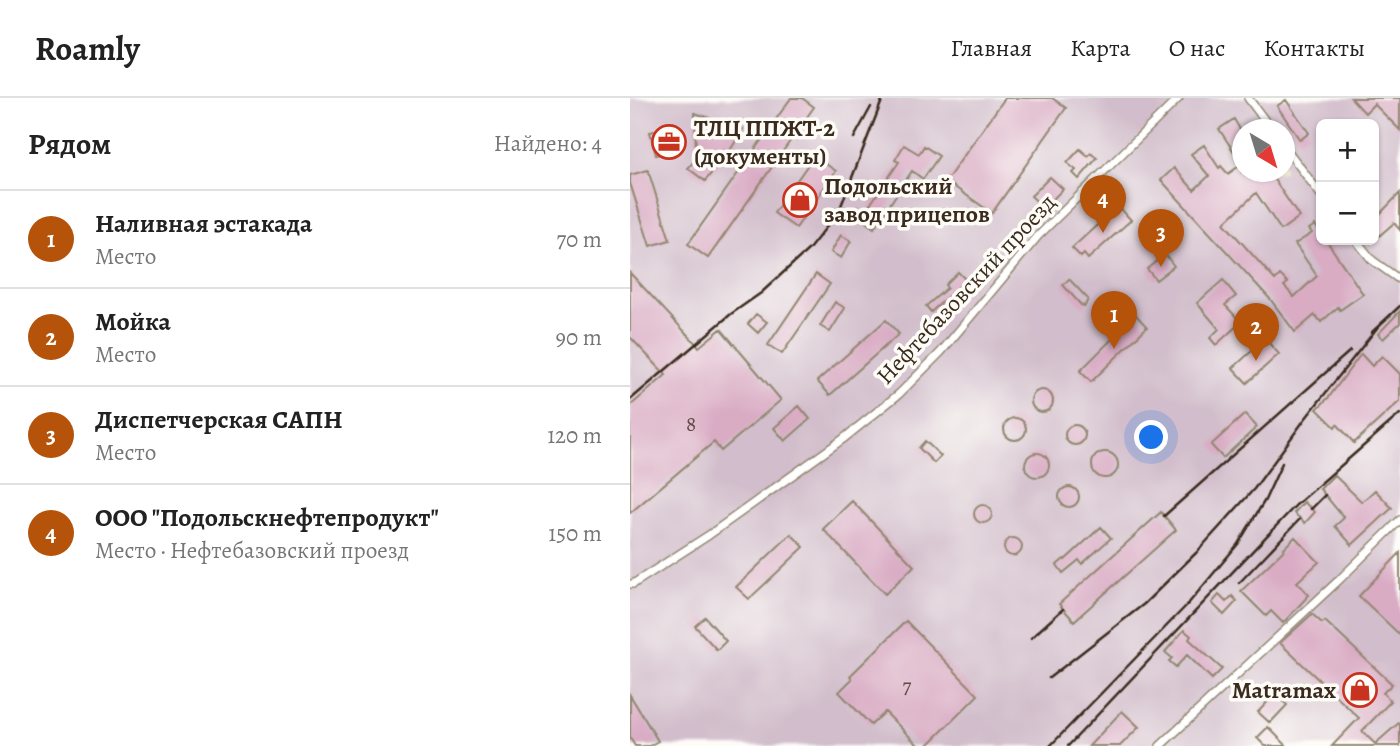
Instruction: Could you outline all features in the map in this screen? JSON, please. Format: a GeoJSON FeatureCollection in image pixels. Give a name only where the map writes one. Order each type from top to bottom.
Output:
{"type":"FeatureCollection","features":[{"type":"Feature","properties":{"kind":"street","name":"Нефтебазовский проезд"},"geometry":{"type":"LineString","coordinates":[[630,584],[720,527],[843,439],[899,394],[941,352],[1038,236],[1179,98]]}},
{"type":"Feature","properties":{"kind":"street"},"geometry":{"type":"LineString","coordinates":[[1248,98],[1264,119]]}},
{"type":"Feature","properties":{"kind":"street"},"geometry":{"type":"LineString","coordinates":[[1295,161],[1316,188]]}},
{"type":"Feature","properties":{"kind":"street"},"geometry":{"type":"LineString","coordinates":[[1360,245],[1372,260],[1400,280]]}},
{"type":"Feature","properties":{"kind":"street"},"geometry":{"type":"LineString","coordinates":[[1160,746],[1400,520]]}},
{"type":"Feature","properties":{"kind":"shaded area"},"geometry":{"type":"Polygon","coordinates":[[[630,98],[1400,98],[1400,746],[630,746],[630,98]]]}},
{"type":"Feature","properties":{"kind":"building"},"geometry":{"type":"Polygon","coordinates":[[[791,98],[802,98],[814,107],[708,258],[688,244],[791,98]]]}},
{"type":"Feature","properties":{"kind":"building"},"geometry":{"type":"Polygon","coordinates":[[[1005,98],[1052,98],[1066,108],[992,213],[946,181],[1005,98]]]}},
{"type":"Feature","properties":{"kind":"building"},"geometry":{"type":"Polygon","coordinates":[[[1351,98],[1400,98],[1400,130],[1374,104],[1365,113],[1351,98]]]}},
{"type":"Feature","properties":{"kind":"building"},"geometry":{"type":"Polygon","coordinates":[[[1286,100],[1309,133],[1300,140],[1295,133],[1295,119],[1286,119],[1277,106],[1286,100]]]}},
{"type":"Feature","properties":{"kind":"building"},"geometry":{"type":"Polygon","coordinates":[[[695,113],[743,129],[731,149],[705,181],[688,168],[696,159],[695,113]]]}},
{"type":"Feature","properties":{"kind":"building"},"geometry":{"type":"Polygon","coordinates":[[[1232,120],[1232,149],[1219,129],[1232,120]]]}},
{"type":"Feature","properties":{"kind":"building"},"geometry":{"type":"Polygon","coordinates":[[[668,128],[674,150],[656,155],[650,132],[668,128]]]}},
{"type":"Feature","properties":{"kind":"building"},"geometry":{"type":"Polygon","coordinates":[[[904,145],[919,154],[924,146],[939,156],[923,179],[912,171],[874,228],[854,214],[858,207],[865,212],[899,162],[895,160],[904,145]]]}},
{"type":"Feature","properties":{"kind":"building"},"geometry":{"type":"Polygon","coordinates":[[[1204,145],[1219,168],[1221,166],[1228,174],[1232,171],[1232,182],[1276,182],[1299,217],[1281,230],[1256,193],[1224,223],[1275,280],[1280,275],[1288,283],[1284,286],[1294,297],[1317,276],[1295,244],[1312,233],[1309,229],[1315,225],[1316,245],[1329,245],[1363,294],[1340,310],[1338,307],[1321,322],[1315,315],[1295,332],[1270,299],[1161,180],[1174,168],[1194,190],[1209,176],[1191,154],[1204,145]]]}},
{"type":"Feature","properties":{"kind":"building"},"geometry":{"type":"Polygon","coordinates":[[[1080,149],[1088,156],[1091,153],[1097,158],[1079,179],[1073,173],[1076,170],[1067,163],[1080,149]]]}},
{"type":"Feature","properties":{"kind":"building"},"geometry":{"type":"Polygon","coordinates":[[[814,156],[836,171],[796,228],[774,213],[814,156]]]}},
{"type":"Feature","properties":{"kind":"building"},"geometry":{"type":"Polygon","coordinates":[[[648,170],[670,240],[650,246],[630,183],[630,175],[648,170]]]}},
{"type":"Feature","properties":{"kind":"building"},"geometry":{"type":"Polygon","coordinates":[[[1050,177],[1063,189],[1044,208],[1031,196],[1050,177]]]}},
{"type":"Feature","properties":{"kind":"building"},"geometry":{"type":"Polygon","coordinates":[[[1400,193],[1400,230],[1394,223],[1379,236],[1379,215],[1400,193]]]}},
{"type":"Feature","properties":{"kind":"building"},"geometry":{"type":"Polygon","coordinates":[[[1118,206],[1131,220],[1088,259],[1084,254],[1081,257],[1072,248],[1118,206]]]}},
{"type":"Feature","properties":{"kind":"building"},"geometry":{"type":"Polygon","coordinates":[[[841,235],[851,241],[841,258],[831,252],[841,235]]]}},
{"type":"Feature","properties":{"kind":"building"},"geometry":{"type":"Polygon","coordinates":[[[1165,254],[1174,266],[1156,280],[1147,269],[1165,254]]]}},
{"type":"Feature","properties":{"kind":"building"},"geometry":{"type":"Polygon","coordinates":[[[958,272],[966,280],[931,312],[926,306],[947,288],[945,285],[958,272]]]}},
{"type":"Feature","properties":{"kind":"building"},"geometry":{"type":"Polygon","coordinates":[[[630,273],[699,347],[721,329],[781,400],[721,451],[714,442],[630,513],[630,406],[666,375],[630,337],[630,273]]]}},
{"type":"Feature","properties":{"kind":"building"},"geometry":{"type":"Polygon","coordinates":[[[816,274],[830,284],[782,354],[768,345],[816,274]]]}},
{"type":"Feature","properties":{"kind":"building"},"geometry":{"type":"Polygon","coordinates":[[[1069,279],[1088,299],[1085,306],[1063,285],[1069,279]]]}},
{"type":"Feature","properties":{"kind":"building"},"geometry":{"type":"Polygon","coordinates":[[[1223,280],[1236,296],[1225,305],[1241,322],[1216,345],[1210,338],[1219,329],[1197,303],[1223,280]]]}},
{"type":"Feature","properties":{"kind":"building"},"geometry":{"type":"Polygon","coordinates":[[[835,302],[845,308],[830,332],[820,326],[835,302]]]}},
{"type":"Feature","properties":{"kind":"building"},"geometry":{"type":"Polygon","coordinates":[[[1400,311],[1400,323],[1383,339],[1378,334],[1400,311]]]}},
{"type":"Feature","properties":{"kind":"building"},"geometry":{"type":"Polygon","coordinates":[[[756,314],[767,322],[758,333],[748,324],[756,314]]]}},
{"type":"Feature","properties":{"kind":"building"},"geometry":{"type":"Polygon","coordinates":[[[1136,315],[1147,327],[1091,382],[1080,371],[1136,315]]]}},
{"type":"Feature","properties":{"kind":"building"},"geometry":{"type":"Polygon","coordinates":[[[886,320],[899,334],[830,395],[817,381],[886,320]]]}},
{"type":"Feature","properties":{"kind":"building"},"geometry":{"type":"Polygon","coordinates":[[[1265,339],[1279,354],[1247,383],[1233,368],[1265,339]]]}},
{"type":"Feature","properties":{"kind":"building"},"geometry":{"type":"Polygon","coordinates":[[[1361,354],[1372,366],[1382,356],[1400,374],[1400,401],[1354,443],[1337,424],[1335,427],[1317,409],[1361,354]]]}},
{"type":"Feature","properties":{"kind":"building"},"geometry":{"type":"Polygon","coordinates":[[[1042,390],[1052,397],[1053,401],[1046,411],[1042,412],[1032,405],[1031,401],[1038,391],[1042,390]]]}},
{"type":"Feature","properties":{"kind":"building"},"geometry":{"type":"Polygon","coordinates":[[[799,406],[810,419],[785,441],[774,428],[799,406]]]}},
{"type":"Feature","properties":{"kind":"building"},"geometry":{"type":"Polygon","coordinates":[[[1245,414],[1257,427],[1223,458],[1211,445],[1245,414]]]}},
{"type":"Feature","properties":{"kind":"building"},"geometry":{"type":"Polygon","coordinates":[[[1015,418],[1023,421],[1026,429],[1023,437],[1015,440],[1007,437],[1004,429],[1007,421],[1015,418]]]}},
{"type":"Feature","properties":{"kind":"building"},"geometry":{"type":"Polygon","coordinates":[[[1071,425],[1079,425],[1085,435],[1079,445],[1071,445],[1065,439],[1065,431],[1071,425]]]}},
{"type":"Feature","properties":{"kind":"building"},"geometry":{"type":"Polygon","coordinates":[[[925,441],[941,456],[934,463],[919,448],[925,441]]]}},
{"type":"Feature","properties":{"kind":"building"},"geometry":{"type":"Polygon","coordinates":[[[1105,452],[1114,456],[1118,465],[1114,474],[1105,478],[1096,474],[1092,465],[1096,456],[1105,452]]]}},
{"type":"Feature","properties":{"kind":"building"},"geometry":{"type":"Polygon","coordinates":[[[1037,453],[1046,456],[1049,465],[1046,474],[1037,477],[1028,474],[1025,465],[1028,456],[1037,453]]]}},
{"type":"Feature","properties":{"kind":"building"},"geometry":{"type":"Polygon","coordinates":[[[1334,475],[1362,502],[1375,490],[1392,508],[1352,545],[1335,526],[1344,518],[1320,489],[1334,475]]]}},
{"type":"Feature","properties":{"kind":"building"},"geometry":{"type":"Polygon","coordinates":[[[1069,487],[1076,490],[1079,497],[1076,504],[1069,507],[1062,504],[1059,497],[1062,490],[1069,487]]]}},
{"type":"Feature","properties":{"kind":"building"},"geometry":{"type":"Polygon","coordinates":[[[852,501],[914,566],[885,594],[823,529],[852,501]]]}},
{"type":"Feature","properties":{"kind":"building"},"geometry":{"type":"Polygon","coordinates":[[[1304,502],[1315,512],[1305,523],[1294,513],[1304,502]]]}},
{"type":"Feature","properties":{"kind":"building"},"geometry":{"type":"Polygon","coordinates":[[[979,505],[987,505],[992,514],[990,521],[979,523],[974,518],[974,510],[979,505]]]}},
{"type":"Feature","properties":{"kind":"building"},"geometry":{"type":"Polygon","coordinates":[[[1161,512],[1176,530],[1074,621],[1059,604],[1161,512]]]}},
{"type":"Feature","properties":{"kind":"building"},"geometry":{"type":"Polygon","coordinates":[[[1101,527],[1111,538],[1082,564],[1079,560],[1063,573],[1057,565],[1101,527]]]}},
{"type":"Feature","properties":{"kind":"building"},"geometry":{"type":"Polygon","coordinates":[[[791,534],[804,547],[749,599],[736,587],[791,534]]]}},
{"type":"Feature","properties":{"kind":"building"},"geometry":{"type":"Polygon","coordinates":[[[1295,537],[1319,562],[1297,582],[1309,595],[1283,623],[1271,611],[1266,616],[1241,591],[1295,537]]]}},
{"type":"Feature","properties":{"kind":"building"},"geometry":{"type":"Polygon","coordinates":[[[1009,538],[1017,538],[1022,547],[1020,554],[1009,556],[1004,551],[1004,543],[1009,538]]]}},
{"type":"Feature","properties":{"kind":"building"},"geometry":{"type":"Polygon","coordinates":[[[1400,553],[1400,635],[1359,596],[1400,553]]]}},
{"type":"Feature","properties":{"kind":"building"},"geometry":{"type":"Polygon","coordinates":[[[1219,595],[1226,602],[1232,596],[1237,601],[1224,615],[1212,603],[1219,595]]]}},
{"type":"Feature","properties":{"kind":"building"},"geometry":{"type":"Polygon","coordinates":[[[1312,614],[1322,623],[1325,621],[1392,684],[1383,693],[1391,701],[1362,731],[1375,744],[1400,722],[1400,746],[1332,746],[1359,718],[1280,643],[1312,614]]]}},
{"type":"Feature","properties":{"kind":"building"},"geometry":{"type":"Polygon","coordinates":[[[705,617],[726,641],[717,650],[695,626],[705,617]]]}},
{"type":"Feature","properties":{"kind":"building"},"geometry":{"type":"Polygon","coordinates":[[[906,621],[978,695],[927,746],[919,746],[885,712],[871,725],[839,692],[852,679],[850,676],[906,621]]]}},
{"type":"Feature","properties":{"kind":"building"},"geometry":{"type":"Polygon","coordinates":[[[1184,630],[1191,636],[1189,639],[1222,669],[1212,679],[1187,655],[1176,667],[1169,661],[1172,658],[1165,652],[1184,630]]]}},
{"type":"Feature","properties":{"kind":"building"},"geometry":{"type":"Polygon","coordinates":[[[1275,694],[1287,705],[1270,723],[1258,712],[1275,694]]]}},
{"type":"Feature","properties":{"kind":"building"},"geometry":{"type":"Polygon","coordinates":[[[630,695],[658,741],[649,746],[635,746],[630,738],[630,695]]]}},
{"type":"Feature","properties":{"kind":"building"},"geometry":{"type":"Polygon","coordinates":[[[1122,711],[1139,727],[1120,746],[1089,746],[1122,711]]]}},
{"type":"Feature","properties":{"kind":"building"},"geometry":{"type":"Polygon","coordinates":[[[1268,727],[1287,746],[1265,746],[1257,738],[1268,727]]]}},
{"type":"Feature","properties":{"kind":"railway"},"geometry":{"type":"LineString","coordinates":[[630,400],[731,314],[761,293],[809,249],[839,211],[883,98]]}},
{"type":"Feature","properties":{"kind":"railway"},"geometry":{"type":"LineString","coordinates":[[854,138],[871,107]]}},
{"type":"Feature","properties":{"kind":"railway"},"geometry":{"type":"LineString","coordinates":[[1371,333],[1400,306]]}},
{"type":"Feature","properties":{"kind":"railway"},"geometry":{"type":"LineString","coordinates":[[1049,678],[1144,604],[1196,553],[1254,489],[1377,328]]}},
{"type":"Feature","properties":{"kind":"railway"},"geometry":{"type":"LineString","coordinates":[[1164,516],[1350,351]]}},
{"type":"Feature","properties":{"kind":"railway"},"geometry":{"type":"LineString","coordinates":[[1068,746],[1296,505],[1400,414]]}},
{"type":"Feature","properties":{"kind":"railway"},"geometry":{"type":"LineString","coordinates":[[1050,746],[1188,604],[1238,544],[1265,500],[1282,463]]}},
{"type":"Feature","properties":{"kind":"railway"},"geometry":{"type":"LineString","coordinates":[[1311,509],[1325,495]]}},
{"type":"Feature","properties":{"kind":"railway"},"geometry":{"type":"LineString","coordinates":[[1239,583],[1300,519]]}},
{"type":"Feature","properties":{"kind":"railway"},"geometry":{"type":"LineString","coordinates":[[1031,638],[1063,609]]}},
{"type":"Feature","properties":{"kind":"place","name":"ТЛЦ ППЖТ-2 (документы)"},"geometry":{"type":"Point","coordinates":[669,142]}},
{"type":"Feature","properties":{"kind":"place","name":"Подольский завод прицепов"},"geometry":{"type":"Point","coordinates":[800,200]}},
{"type":"Feature","properties":{"kind":"place","name":"ООО \"Подольскнефтепродукт\""},"geometry":{"type":"Point","coordinates":[1103,233]}},
{"type":"Feature","properties":{"kind":"place","name":"Диспетчерская САПН"},"geometry":{"type":"Point","coordinates":[1161,267]}},
{"type":"Feature","properties":{"kind":"place","name":"Наливная эстакада"},"geometry":{"type":"Point","coordinates":[1114,349]}},
{"type":"Feature","properties":{"kind":"place","name":"Мойка"},"geometry":{"type":"Point","coordinates":[1256,361]}},
{"type":"Feature","properties":{"kind":"place","name":"Matramax"},"geometry":{"type":"Point","coordinates":[1360,690]}}]}
